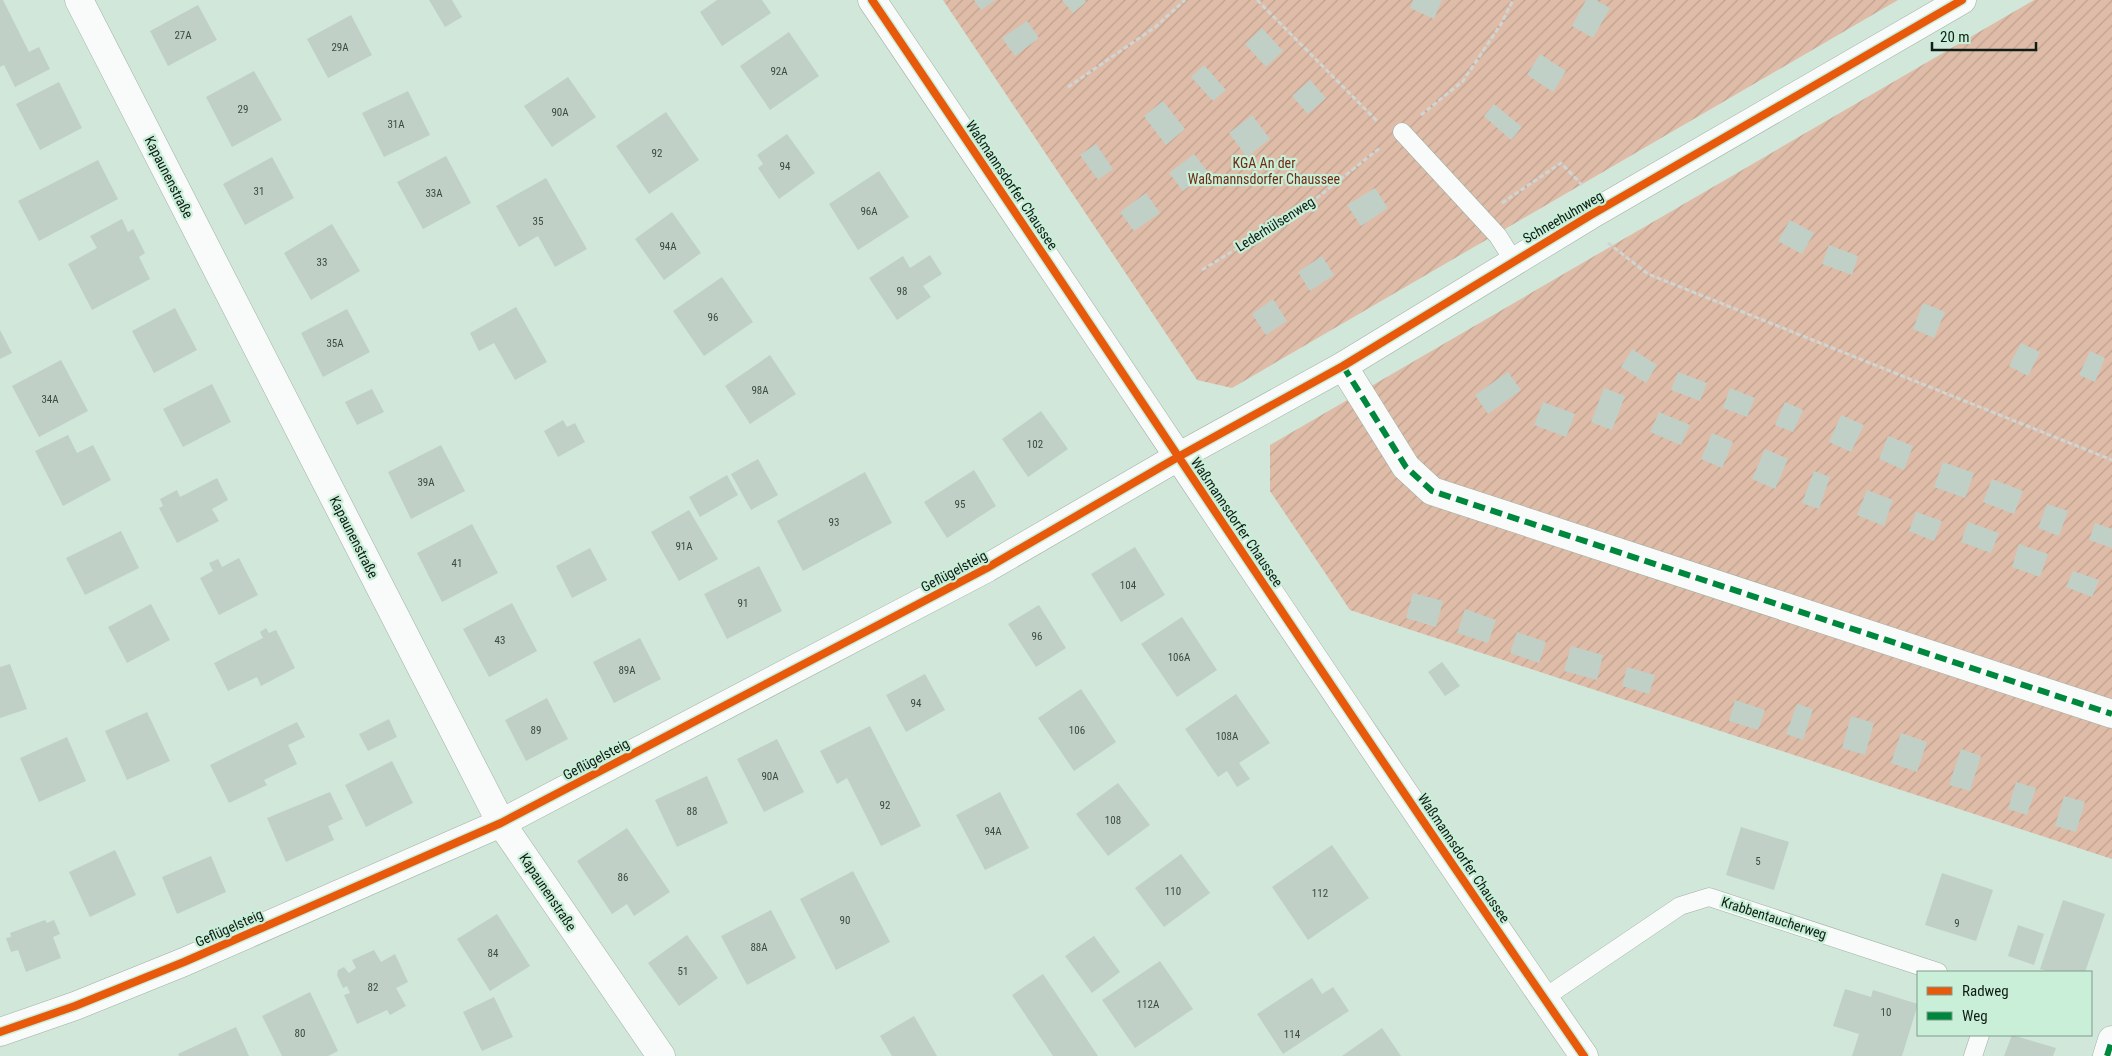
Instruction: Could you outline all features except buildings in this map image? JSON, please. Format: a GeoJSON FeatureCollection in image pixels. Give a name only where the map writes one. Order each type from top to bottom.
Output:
{"type":"FeatureCollection","features":[{"type":"Feature","properties":{"kind":"street","name":"Kapaunenstraße"},"geometry":{"type":"LineString","coordinates":[[79,0],[501,823],[661,1056]]}},
{"type":"Feature","properties":{"kind":"street","name":"Waßmannsdorfer Chaussee"},"geometry":{"type":"LineString","coordinates":[[872,0],[1178,457],[1584,1056]]}},
{"type":"Feature","properties":{"kind":"street","name":"Schneehuhnweg"},"geometry":{"type":"LineString","coordinates":[[1178,457],[1343,366],[1513,260],[1962,0]]}},
{"type":"Feature","properties":{"kind":"street"},"geometry":{"type":"LineString","coordinates":[[1343,366],[1406,467],[1432,491],[2112,714]]}},
{"type":"Feature","properties":{"kind":"street","name":"Geflügelsteig"},"geometry":{"type":"LineString","coordinates":[[0,1032],[75,1006],[184,962],[501,823],[987,568],[1178,457]]}},
{"type":"Feature","properties":{"kind":"street"},"geometry":{"type":"LineString","coordinates":[[2107,1056],[2112,1040]]}},
{"type":"Feature","properties":{"kind":"lane"},"geometry":{"type":"LineString","coordinates":[[1398,135],[1498,236],[1513,260]]}},
{"type":"Feature","properties":{"kind":"lane","name":"Krabbentaucherweg"},"geometry":{"type":"LineString","coordinates":[[1544,998],[1680,906],[1709,897],[1935,971]]}},
{"type":"Feature","properties":{"kind":"lane"},"geometry":{"type":"LineString","coordinates":[[1973,1056],[1980,1036]]}},
{"type":"Feature","properties":{"kind":"path"},"geometry":{"type":"LineString","coordinates":[[1068,87],[1154,28],[1185,0]]}},
{"type":"Feature","properties":{"kind":"path"},"geometry":{"type":"LineString","coordinates":[[1257,0],[1398,135]]}},
{"type":"Feature","properties":{"kind":"path"},"geometry":{"type":"LineString","coordinates":[[1481,218],[1561,163],[1584,187],[1598,232],[1610,245],[1648,274],[2112,460]]}},
{"type":"Feature","properties":{"kind":"green space","name":"KGA An der Waßmannsdorfer Chaussee"},"geometry":{"type":"Polygon","coordinates":[[[943,0],[1898,0],[1232,388],[1197,380],[943,0]]]}},
{"type":"Feature","properties":{"kind":"green space"},"geometry":{"type":"Polygon","coordinates":[[[2034,0],[2112,0],[2112,859],[1350,610],[1270,491],[1270,445],[2034,0]]]}},
{"type":"Feature","properties":{"kind":"marked path"},"geometry":{"type":"LineString","coordinates":[[1343,366],[1406,467],[1432,491],[2112,714]]}},
{"type":"Feature","properties":{"kind":"marked path"},"geometry":{"type":"LineString","coordinates":[[2107,1056],[2112,1040]]}},
{"type":"Feature","properties":{"kind":"cycle path"},"geometry":{"type":"LineString","coordinates":[[872,0],[1315,661],[1584,1056]]}},
{"type":"Feature","properties":{"kind":"cycle path"},"geometry":{"type":"LineString","coordinates":[[0,1032],[75,1006],[184,962],[501,823],[987,568],[1178,457],[1343,366],[1589,216],[1962,0]]}}]}
